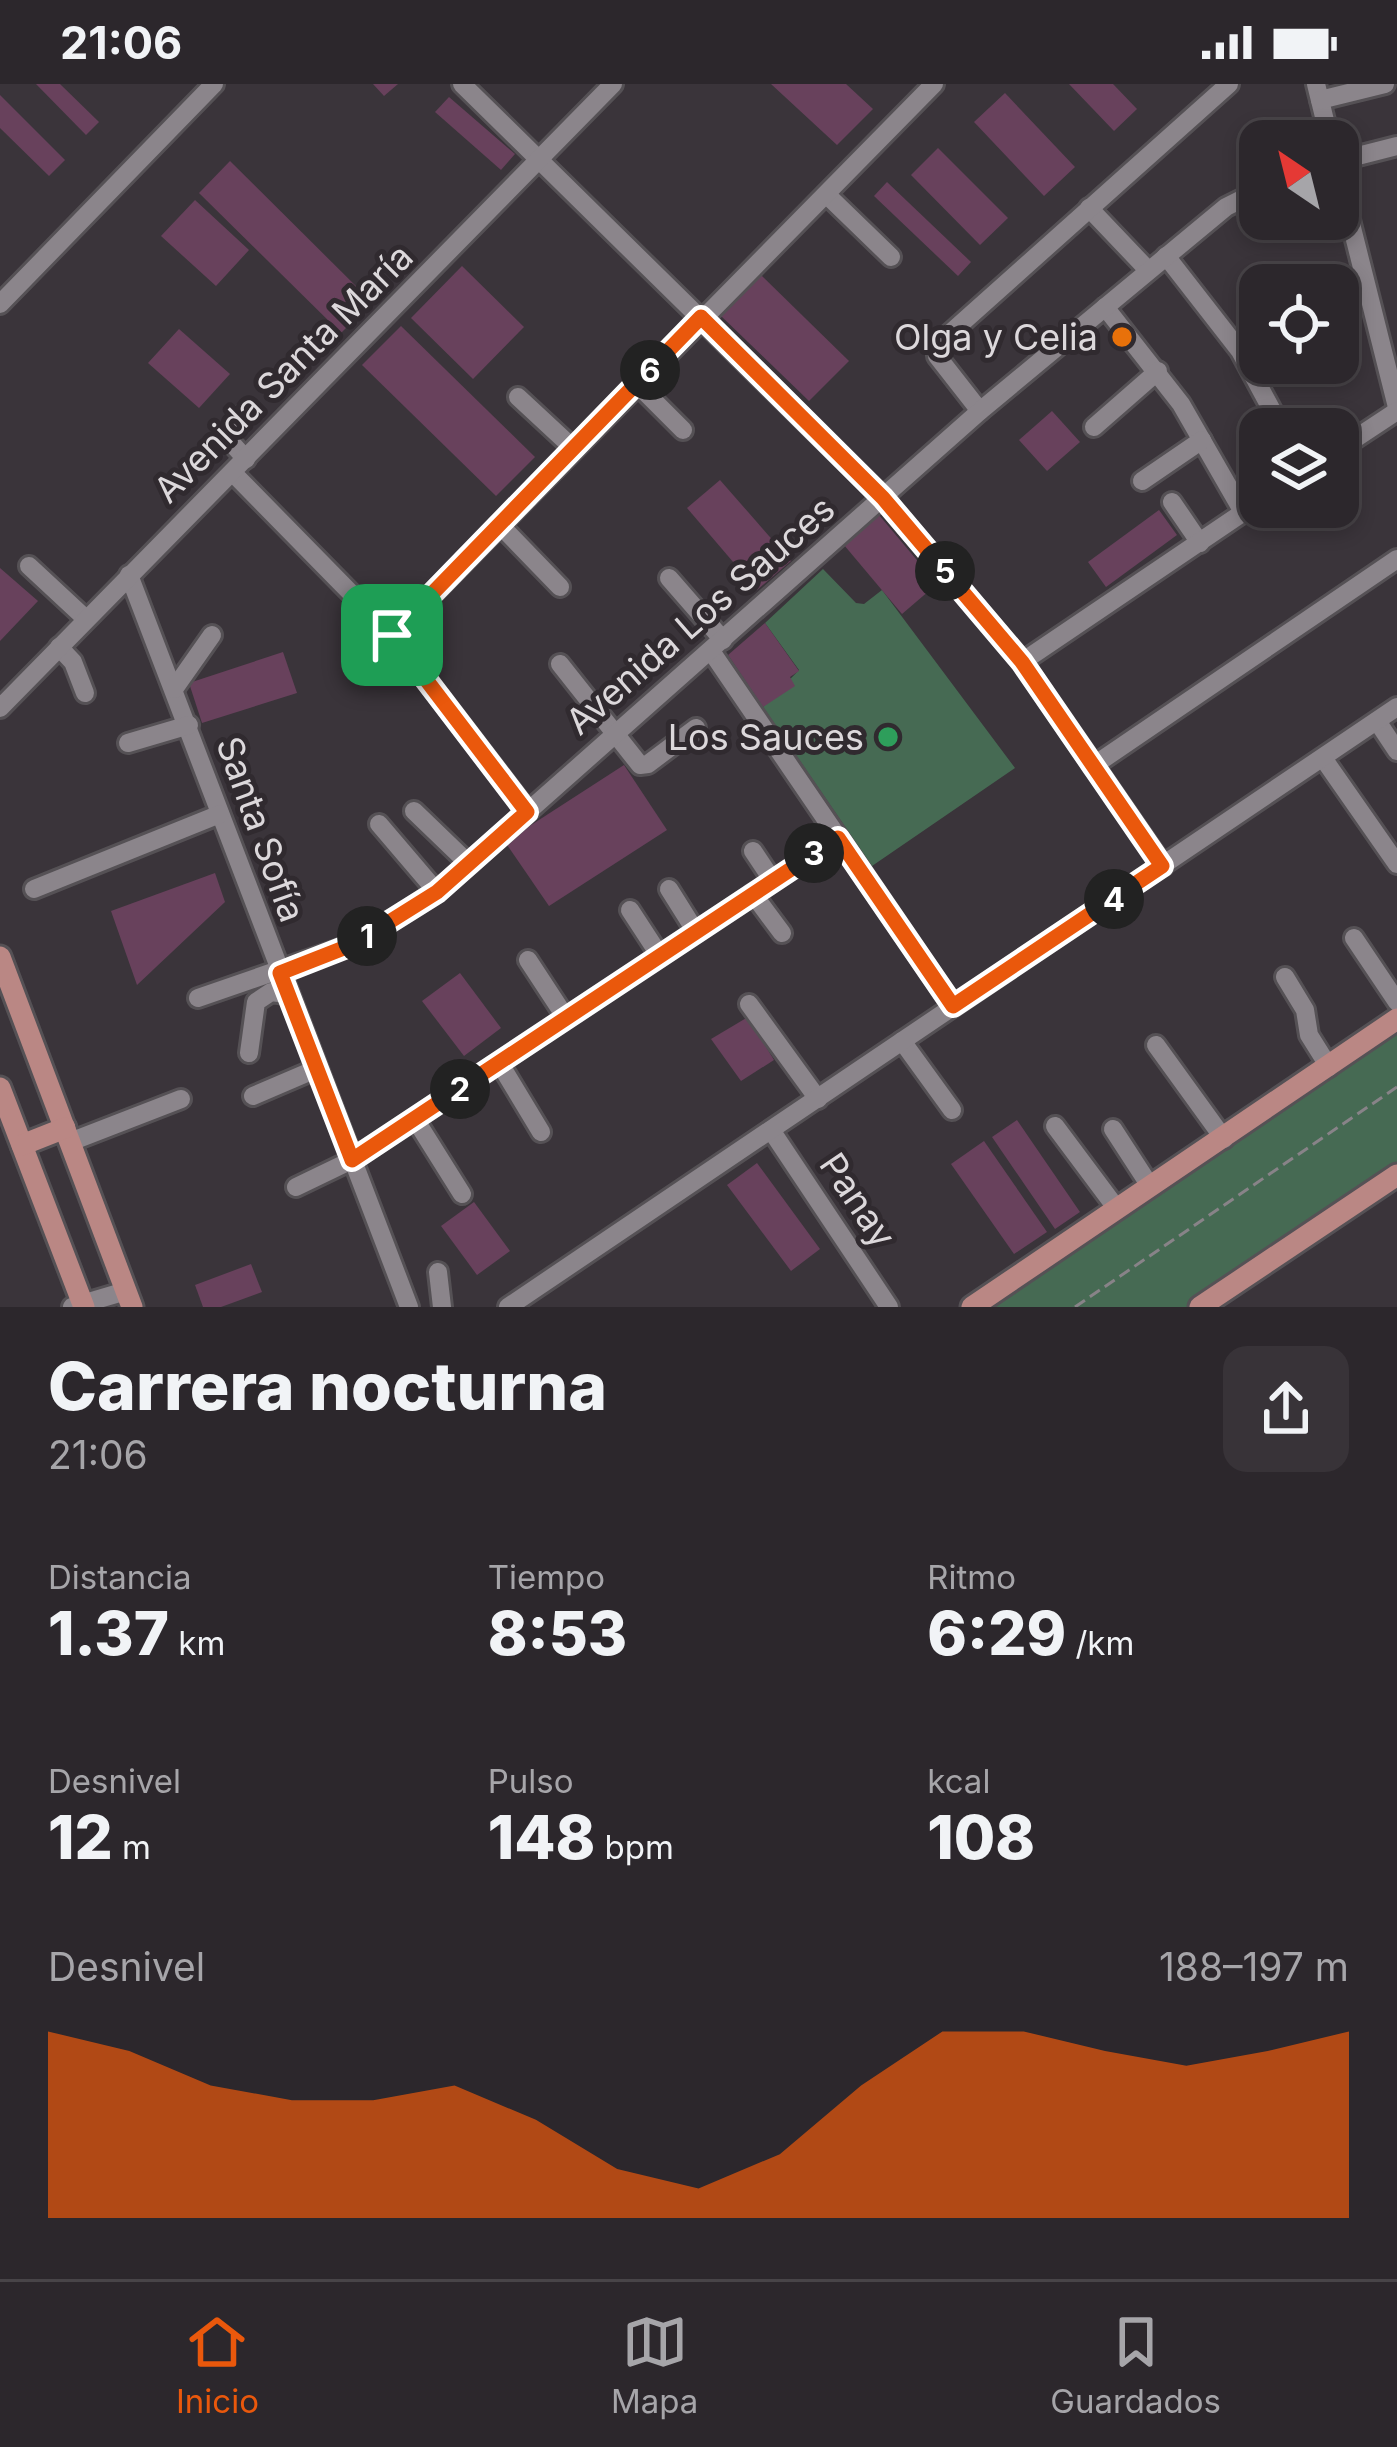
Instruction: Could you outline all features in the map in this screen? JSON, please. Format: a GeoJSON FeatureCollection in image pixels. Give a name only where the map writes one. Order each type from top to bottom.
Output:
{"type":"FeatureCollection","features":[{"type":"Feature","properties":{"kind":"main road"},"geometry":{"type":"LineString","coordinates":[[1,965],[129,1299]]}},
{"type":"Feature","properties":{"kind":"main road"},"geometry":{"type":"LineString","coordinates":[[972,1307],[1397,1019]]}},
{"type":"Feature","properties":{"kind":"main road"},"geometry":{"type":"LineString","coordinates":[[0,1088],[79,1306]]}},
{"type":"Feature","properties":{"kind":"main road"},"geometry":{"type":"LineString","coordinates":[[22,1145],[67,1135]]}},
{"type":"Feature","properties":{"kind":"main road"},"geometry":{"type":"LineString","coordinates":[[1200,1307],[1397,1175]]}},
{"type":"Feature","properties":{"kind":"street"},"geometry":{"type":"LineString","coordinates":[[0,304],[214,84]]}},
{"type":"Feature","properties":{"kind":"street"},"geometry":{"type":"LineString","coordinates":[[462,84],[883,498],[1022,662],[1162,866]]}},
{"type":"Feature","properties":{"kind":"street","name":"Avenida Santa María"},"geometry":{"type":"LineString","coordinates":[[0,708],[613,84]]}},
{"type":"Feature","properties":{"kind":"street"},"geometry":{"type":"LineString","coordinates":[[392,635],[934,84]]}},
{"type":"Feature","properties":{"kind":"street"},"geometry":{"type":"LineString","coordinates":[[980,411],[937,356],[937,345],[1229,84]]}},
{"type":"Feature","properties":{"kind":"street"},"geometry":{"type":"LineString","coordinates":[[1318,92],[1385,84]]}},
{"type":"Feature","properties":{"kind":"street"},"geometry":{"type":"LineString","coordinates":[[1359,156],[1397,146]]}},
{"type":"Feature","properties":{"kind":"street"},"geometry":{"type":"LineString","coordinates":[[827,195],[891,256]]}},
{"type":"Feature","properties":{"kind":"street","name":"Avenida Los Sauces"},"geometry":{"type":"LineString","coordinates":[[198,998],[354,944],[437,892],[980,411],[1239,200]]}},
{"type":"Feature","properties":{"kind":"street"},"geometry":{"type":"LineString","coordinates":[[1089,208],[1148,270]]}},
{"type":"Feature","properties":{"kind":"street"},"geometry":{"type":"LineString","coordinates":[[1355,240],[1397,409],[1359,435]]}},
{"type":"Feature","properties":{"kind":"street"},"geometry":{"type":"LineString","coordinates":[[1166,256],[1240,351],[1271,408]]}},
{"type":"Feature","properties":{"kind":"street"},"geometry":{"type":"LineString","coordinates":[[1105,307],[1158,371],[1239,490]]}},
{"type":"Feature","properties":{"kind":"street"},"geometry":{"type":"LineString","coordinates":[[1094,427],[1158,371]]}},
{"type":"Feature","properties":{"kind":"street"},"geometry":{"type":"LineString","coordinates":[[637,384],[683,430]]}},
{"type":"Feature","properties":{"kind":"street"},"geometry":{"type":"LineString","coordinates":[[518,398],[574,448]]}},
{"type":"Feature","properties":{"kind":"street"},"geometry":{"type":"LineString","coordinates":[[246,412],[225,436],[239,466],[392,635],[527,812]]}},
{"type":"Feature","properties":{"kind":"street"},"geometry":{"type":"LineString","coordinates":[[1142,481],[1202,440]]}},
{"type":"Feature","properties":{"kind":"street"},"geometry":{"type":"LineString","coordinates":[[1172,502],[1200,543]]}},
{"type":"Feature","properties":{"kind":"street"},"geometry":{"type":"LineString","coordinates":[[1022,662],[1239,515]]}},
{"type":"Feature","properties":{"kind":"street"},"geometry":{"type":"LineString","coordinates":[[500,525],[560,587]]}},
{"type":"Feature","properties":{"kind":"street"},"geometry":{"type":"LineString","coordinates":[[1093,766],[1397,559]]}},
{"type":"Feature","properties":{"kind":"street"},"geometry":{"type":"LineString","coordinates":[[29,566],[86,619]]}},
{"type":"Feature","properties":{"kind":"street","name":"Santa Sofía"},"geometry":{"type":"LineString","coordinates":[[129,575],[409,1307]]}},
{"type":"Feature","properties":{"kind":"street"},"geometry":{"type":"LineString","coordinates":[[669,578],[953,1006]]}},
{"type":"Feature","properties":{"kind":"street"},"geometry":{"type":"LineString","coordinates":[[174,689],[212,635]]}},
{"type":"Feature","properties":{"kind":"street"},"geometry":{"type":"LineString","coordinates":[[59,646],[73,662],[85,693]]}},
{"type":"Feature","properties":{"kind":"street"},"geometry":{"type":"LineString","coordinates":[[560,664],[640,765],[696,728]]}},
{"type":"Feature","properties":{"kind":"street"},"geometry":{"type":"LineString","coordinates":[[508,1307],[1397,707]]}},
{"type":"Feature","properties":{"kind":"street"},"geometry":{"type":"LineString","coordinates":[[1376,721],[1397,752]]}},
{"type":"Feature","properties":{"kind":"street"},"geometry":{"type":"LineString","coordinates":[[128,743],[188,725]]}},
{"type":"Feature","properties":{"kind":"street"},"geometry":{"type":"LineString","coordinates":[[1323,758],[1397,864]]}},
{"type":"Feature","properties":{"kind":"street"},"geometry":{"type":"LineString","coordinates":[[414,812],[469,864]]}},
{"type":"Feature","properties":{"kind":"street"},"geometry":{"type":"LineString","coordinates":[[34,889],[220,814]]}},
{"type":"Feature","properties":{"kind":"street"},"geometry":{"type":"LineString","coordinates":[[379,824],[437,892]]}},
{"type":"Feature","properties":{"kind":"street"},"geometry":{"type":"LineString","coordinates":[[296,1187],[352,1160],[838,838]]}},
{"type":"Feature","properties":{"kind":"street"},"geometry":{"type":"LineString","coordinates":[[753,851],[773,881]]}},
{"type":"Feature","properties":{"kind":"street"},"geometry":{"type":"LineString","coordinates":[[669,889],[696,932]]}},
{"type":"Feature","properties":{"kind":"street"},"geometry":{"type":"LineString","coordinates":[[753,894],[782,933]]}},
{"type":"Feature","properties":{"kind":"street"},"geometry":{"type":"LineString","coordinates":[[630,910],[660,956]]}},
{"type":"Feature","properties":{"kind":"street"},"geometry":{"type":"LineString","coordinates":[[1354,938],[1397,1002]]}},
{"type":"Feature","properties":{"kind":"street"},"geometry":{"type":"LineString","coordinates":[[528,960],[566,1018]]}},
{"type":"Feature","properties":{"kind":"street"},"geometry":{"type":"LineString","coordinates":[[1285,977],[1306,1010],[1309,1035],[1329,1066]]}},
{"type":"Feature","properties":{"kind":"street"},"geometry":{"type":"LineString","coordinates":[[249,1053],[256,1002],[272,992],[287,994]]}},
{"type":"Feature","properties":{"kind":"street"},"geometry":{"type":"LineString","coordinates":[[749,1004],[818,1099]]}},
{"type":"Feature","properties":{"kind":"street"},"geometry":{"type":"LineString","coordinates":[[902,1041],[952,1110]]}},
{"type":"Feature","properties":{"kind":"street"},"geometry":{"type":"LineString","coordinates":[[1156,1045],[1224,1139]]}},
{"type":"Feature","properties":{"kind":"street"},"geometry":{"type":"LineString","coordinates":[[500,1064],[542,1132]]}},
{"type":"Feature","properties":{"kind":"street"},"geometry":{"type":"LineString","coordinates":[[253,1096],[316,1069]]}},
{"type":"Feature","properties":{"kind":"street"},"geometry":{"type":"LineString","coordinates":[[67,1135],[181,1099]]}},
{"type":"Feature","properties":{"kind":"street"},"geometry":{"type":"LineString","coordinates":[[415,1119],[462,1194]]}},
{"type":"Feature","properties":{"kind":"street"},"geometry":{"type":"LineString","coordinates":[[1055,1126],[1117,1210]]}},
{"type":"Feature","properties":{"kind":"street","name":"Panay"},"geometry":{"type":"LineString","coordinates":[[771,1130],[889,1307]]}},
{"type":"Feature","properties":{"kind":"street"},"geometry":{"type":"LineString","coordinates":[[1113,1130],[1150,1186]]}},
{"type":"Feature","properties":{"kind":"street"},"geometry":{"type":"LineString","coordinates":[[438,1272],[442,1307]]}},
{"type":"Feature","properties":{"kind":"street"},"geometry":{"type":"LineString","coordinates":[[79,1306],[129,1299]]}},
{"type":"Feature","properties":{"kind":"path"},"geometry":{"type":"LineString","coordinates":[[1075,1307],[1396,1088]]}},
{"type":"Feature","properties":{"kind":"green space","name":"Los Sauces"},"geometry":{"type":"Polygon","coordinates":[[[823,569],[856,603],[864,604],[882,590],[1015,768],[872,866],[763,707],[799,670],[765,623],[823,569]]]}},
{"type":"Feature","properties":{"kind":"green space"},"geometry":{"type":"Polygon","coordinates":[[[1397,1032],[1397,1170],[1197,1307],[994,1307],[1397,1032]]]}},
{"type":"Feature","properties":{"kind":"building"},"geometry":{"type":"Polygon","coordinates":[[[36,84],[60,84],[99,122],[86,135],[36,84]]]}},
{"type":"Feature","properties":{"kind":"building"},"geometry":{"type":"Polygon","coordinates":[[[373,84],[398,84],[384,96],[373,84]]]}},
{"type":"Feature","properties":{"kind":"building"},"geometry":{"type":"Polygon","coordinates":[[[771,84],[846,84],[873,109],[837,145],[771,84]]]}},
{"type":"Feature","properties":{"kind":"building"},"geometry":{"type":"Polygon","coordinates":[[[1069,84],[1113,84],[1137,109],[1114,131],[1069,84]]]}},
{"type":"Feature","properties":{"kind":"building"},"geometry":{"type":"Polygon","coordinates":[[[1005,93],[1075,167],[1044,196],[974,122],[1005,93]]]}},
{"type":"Feature","properties":{"kind":"building"},"geometry":{"type":"Polygon","coordinates":[[[0,95],[65,160],[49,176],[0,128],[0,95]]]}},
{"type":"Feature","properties":{"kind":"building"},"geometry":{"type":"Polygon","coordinates":[[[449,97],[515,154],[501,170],[435,112],[449,97]]]}},
{"type":"Feature","properties":{"kind":"building"},"geometry":{"type":"Polygon","coordinates":[[[938,148],[1008,218],[980,245],[911,175],[938,148]]]}},
{"type":"Feature","properties":{"kind":"building"},"geometry":{"type":"Polygon","coordinates":[[[230,161],[372,302],[341,333],[199,193],[230,161]]]}},
{"type":"Feature","properties":{"kind":"building"},"geometry":{"type":"Polygon","coordinates":[[[887,182],[971,262],[958,276],[874,196],[887,182]]]}},
{"type":"Feature","properties":{"kind":"building"},"geometry":{"type":"Polygon","coordinates":[[[195,200],[249,250],[216,286],[161,236],[195,200]]]}},
{"type":"Feature","properties":{"kind":"building"},"geometry":{"type":"Polygon","coordinates":[[[462,266],[524,327],[473,379],[411,318],[462,266]]]}},
{"type":"Feature","properties":{"kind":"building"},"geometry":{"type":"Polygon","coordinates":[[[760,274],[849,361],[809,401],[720,315],[760,274]]]}},
{"type":"Feature","properties":{"kind":"building"},"geometry":{"type":"Polygon","coordinates":[[[401,326],[535,457],[496,496],[362,365],[401,326]]]}},
{"type":"Feature","properties":{"kind":"building"},"geometry":{"type":"Polygon","coordinates":[[[179,329],[230,374],[199,408],[148,363],[179,329]]]}},
{"type":"Feature","properties":{"kind":"building"},"geometry":{"type":"Polygon","coordinates":[[[1052,411],[1080,442],[1047,471],[1019,440],[1052,411]]]}},
{"type":"Feature","properties":{"kind":"building"},"geometry":{"type":"Polygon","coordinates":[[[720,480],[791,561],[757,590],[687,508],[720,480]]]}},
{"type":"Feature","properties":{"kind":"building"},"geometry":{"type":"Polygon","coordinates":[[[1159,510],[1177,535],[1106,587],[1088,562],[1159,510]]]}},
{"type":"Feature","properties":{"kind":"building"},"geometry":{"type":"Polygon","coordinates":[[[879,515],[937,584],[902,614],[844,545],[879,515]]]}},
{"type":"Feature","properties":{"kind":"building"},"geometry":{"type":"Polygon","coordinates":[[[0,568],[38,601],[0,641],[0,568]]]}},
{"type":"Feature","properties":{"kind":"building"},"geometry":{"type":"Polygon","coordinates":[[[765,623],[799,671],[790,677],[795,686],[763,707],[728,655],[765,623]]]}},
{"type":"Feature","properties":{"kind":"building"},"geometry":{"type":"Polygon","coordinates":[[[283,652],[297,693],[202,723],[189,683],[283,652]]]}},
{"type":"Feature","properties":{"kind":"building"},"geometry":{"type":"Polygon","coordinates":[[[624,765],[667,830],[549,906],[505,842],[624,765]]]}},
{"type":"Feature","properties":{"kind":"building"},"geometry":{"type":"Polygon","coordinates":[[[215,873],[225,902],[137,985],[111,911],[215,873]]]}},
{"type":"Feature","properties":{"kind":"building"},"geometry":{"type":"Polygon","coordinates":[[[460,973],[501,1028],[464,1056],[422,1001],[460,973]]]}},
{"type":"Feature","properties":{"kind":"building"},"geometry":{"type":"Polygon","coordinates":[[[748,1017],[774,1060],[741,1081],[711,1039],[748,1017]]]}},
{"type":"Feature","properties":{"kind":"building"},"geometry":{"type":"Polygon","coordinates":[[[1017,1120],[1080,1212],[1055,1229],[992,1137],[1017,1120]]]}},
{"type":"Feature","properties":{"kind":"building"},"geometry":{"type":"Polygon","coordinates":[[[984,1141],[1047,1232],[1014,1254],[951,1164],[984,1141]]]}},
{"type":"Feature","properties":{"kind":"building"},"geometry":{"type":"Polygon","coordinates":[[[757,1163],[820,1249],[791,1271],[727,1185],[757,1163]]]}},
{"type":"Feature","properties":{"kind":"building"},"geometry":{"type":"Polygon","coordinates":[[[474,1202],[510,1251],[477,1275],[441,1226],[474,1202]]]}},
{"type":"Feature","properties":{"kind":"building"},"geometry":{"type":"Polygon","coordinates":[[[251,1264],[262,1292],[221,1307],[203,1307],[195,1285],[251,1264]]]}},
{"type":"Feature","properties":{"kind":"place","name":"Olga y Celia"},"geometry":{"type":"Point","coordinates":[1122,337]}},
{"type":"Feature","properties":{"kind":"place","name":"Los Sauces"},"geometry":{"type":"Point","coordinates":[888,737]}},
{"type":"Feature","properties":{"kind":"route"},"geometry":{"type":"LineString","coordinates":[[701,317],[883,498],[1022,662],[1162,866],[953,1006],[838,838],[352,1160],[280,973],[354,944],[437,892],[527,812],[392,635],[701,317]]}}]}
